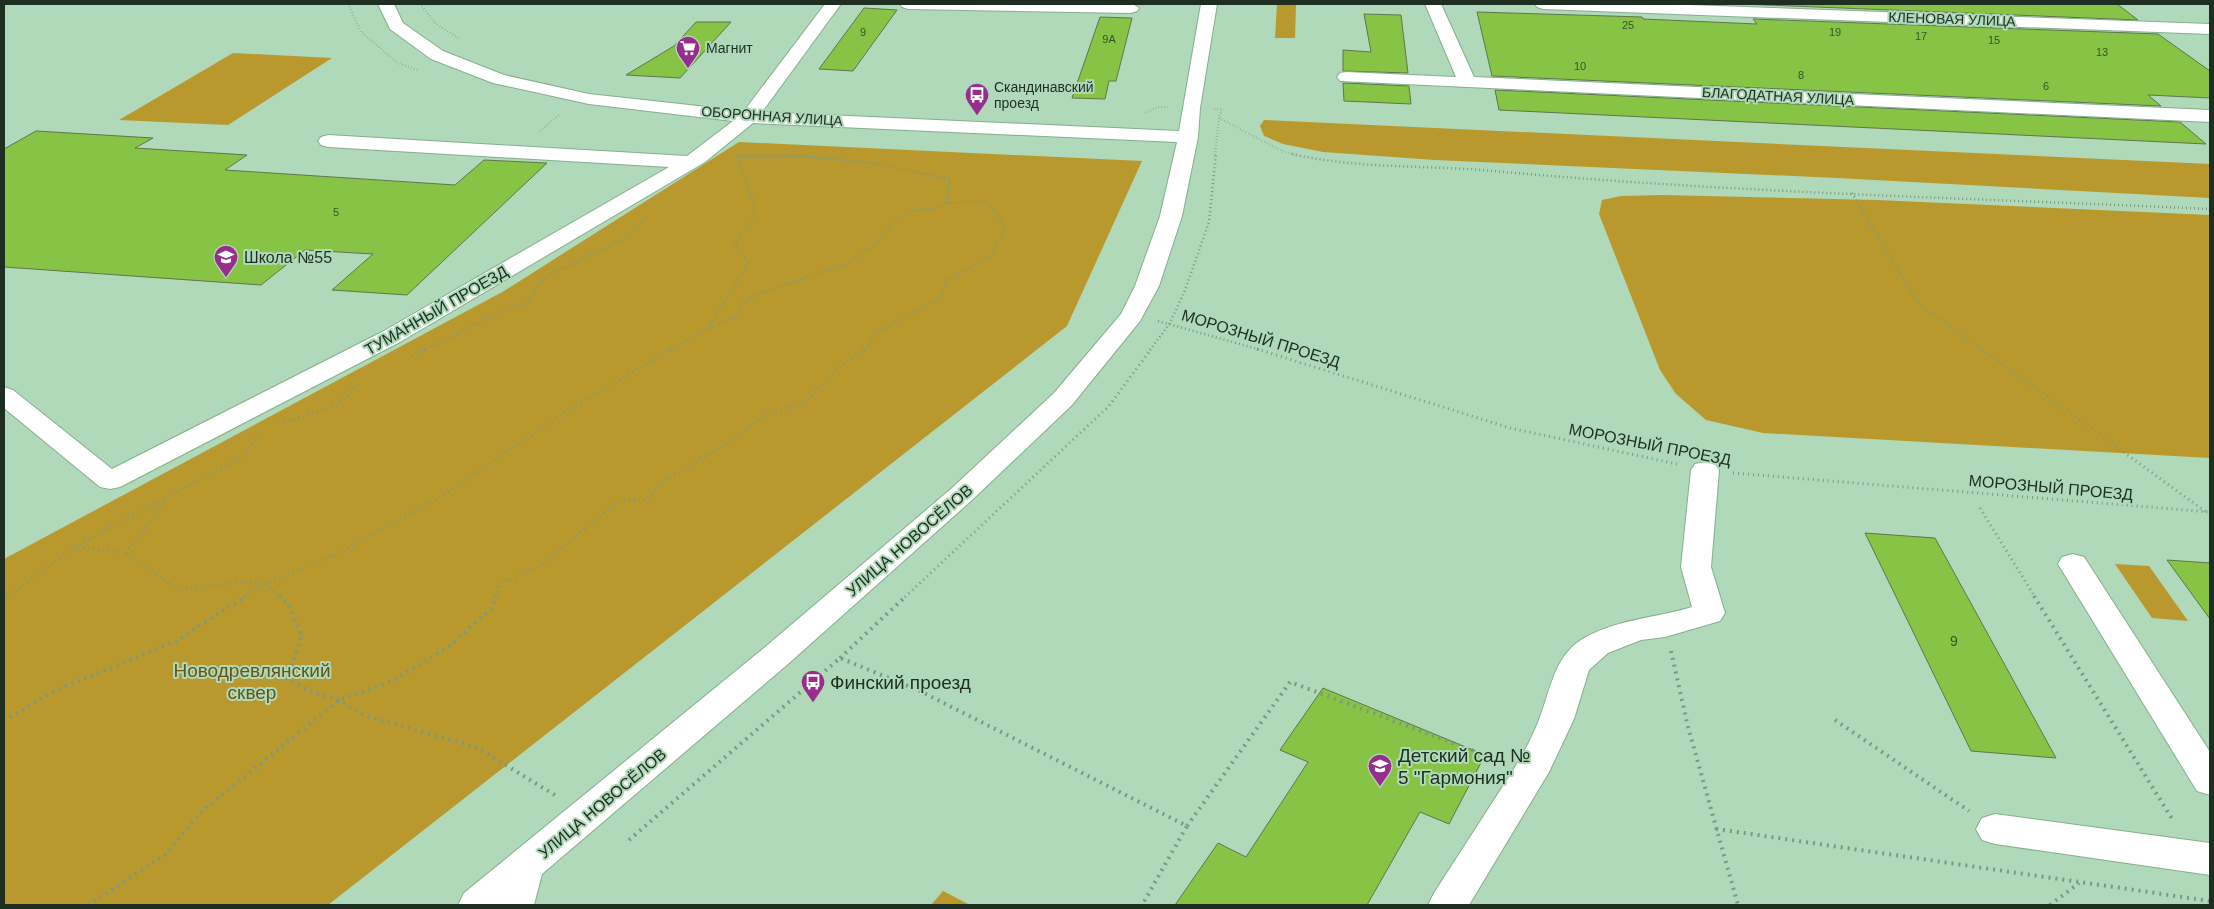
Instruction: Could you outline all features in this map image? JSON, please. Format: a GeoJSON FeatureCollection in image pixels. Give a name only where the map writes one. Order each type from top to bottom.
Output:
{"type":"FeatureCollection","features":[{"type":"Feature","properties":{"kind":"street","name":"ОБОРОННАЯ УЛИЦА"},"geometry":{"type":"LineString","coordinates":[[386,4],[396,26],[437,55],[500,79],[589,99],[749,117],[1188,138]]}},
{"type":"Feature","properties":{"kind":"street"},"geometry":{"type":"LineString","coordinates":[[749,117],[833,4]]}},
{"type":"Feature","properties":{"kind":"street"},"geometry":{"type":"LineString","coordinates":[[908,4],[1131,8]]}},
{"type":"Feature","properties":{"kind":"street","name":"УЛИЦА НОВОСЁЛОВ"},"geometry":{"type":"LineString","coordinates":[[478,905],[588,815],[962,494],[1063,399],[1132,316],[1147,286],[1171,216],[1188,138],[1191,108],[1210,4]]}},
{"type":"Feature","properties":{"kind":"street"},"geometry":{"type":"LineString","coordinates":[[1433,4],[1466,82]]}},
{"type":"Feature","properties":{"kind":"street","name":"КЛЕНОВАЯ УЛИЦА"},"geometry":{"type":"LineString","coordinates":[[1544,4],[2210,29]]}},
{"type":"Feature","properties":{"kind":"street"},"geometry":{"type":"LineString","coordinates":[[1992,4],[2012,22]]}},
{"type":"Feature","properties":{"kind":"street","name":"БЛАГОДАТНАЯ УЛИЦА"},"geometry":{"type":"LineString","coordinates":[[1346,76],[2210,116]]}},
{"type":"Feature","properties":{"kind":"street","name":"ТУМАННЫЙ ПРОЕЗД"},"geometry":{"type":"LineString","coordinates":[[4,395],[110,481],[391,337],[690,162],[749,117]]}},
{"type":"Feature","properties":{"kind":"street"},"geometry":{"type":"LineString","coordinates":[[328,141],[690,162]]}},
{"type":"Feature","properties":{"kind":"street"},"geometry":{"type":"LineString","coordinates":[[1448,905],[1531,772],[1558,719],[1574,665],[1596,645],[1636,629],[1665,626],[1709,613],[1696,567],[1705,470]]}},
{"type":"Feature","properties":{"kind":"street"},"geometry":{"type":"LineString","coordinates":[[2073,564],[2210,781]]}},
{"type":"Feature","properties":{"kind":"street"},"geometry":{"type":"LineString","coordinates":[[1995,829],[2203,858]]}},
{"type":"Feature","properties":{"kind":"street"},"geometry":{"type":"LineString","coordinates":[[514,905],[525,867]]}},
{"type":"Feature","properties":{"kind":"path"},"geometry":{"type":"LineString","coordinates":[[420,4],[445,4]]}},
{"type":"Feature","properties":{"kind":"path"},"geometry":{"type":"LineString","coordinates":[[420,4],[436,24],[460,39]]}},
{"type":"Feature","properties":{"kind":"path"},"geometry":{"type":"LineString","coordinates":[[629,840],[840,658],[1109,406],[1170,323],[1185,290],[1209,222],[1219,118],[1222,109],[1158,106],[1130,120],[1125,134]]}},
{"type":"Feature","properties":{"kind":"path"},"geometry":{"type":"LineString","coordinates":[[1219,118],[1284,152],[1322,161],[1485,170],[1612,182],[2210,209]]}},
{"type":"Feature","properties":{"kind":"path"},"geometry":{"type":"LineString","coordinates":[[737,156],[743,150]]}},
{"type":"Feature","properties":{"kind":"path"},"geometry":{"type":"LineString","coordinates":[[737,156],[802,156],[873,163],[948,179],[947,203]]}},
{"type":"Feature","properties":{"kind":"path"},"geometry":{"type":"LineString","coordinates":[[708,328],[749,263],[734,245],[756,217],[753,200],[737,156]]}},
{"type":"Feature","properties":{"kind":"path"},"geometry":{"type":"LineString","coordinates":[[1852,193],[1918,303],[2208,512]]}},
{"type":"Feature","properties":{"kind":"path"},"geometry":{"type":"LineString","coordinates":[[4,721],[56,690],[176,641],[265,584],[337,554],[445,494],[570,408],[708,328],[737,316],[742,303],[768,290],[849,263],[872,247],[894,223],[913,211],[929,210],[947,203],[988,201],[1006,228],[991,256],[947,280],[941,298],[875,333],[868,348],[840,366],[804,403],[765,414],[728,443],[666,480],[645,500],[620,500],[541,565],[500,584],[492,608],[449,646],[393,681],[339,700],[200,813],[165,855],[88,905]]}},
{"type":"Feature","properties":{"kind":"path"},"geometry":{"type":"LineString","coordinates":[[410,356],[448,340],[488,317],[529,302],[543,278],[623,240],[649,214]]}},
{"type":"Feature","properties":{"kind":"path","name":"МОРОЗНЫЙ ПРОЕЗД"},"geometry":{"type":"LineString","coordinates":[[1132,316],[1170,323],[1510,428],[1705,470],[2208,512]]}},
{"type":"Feature","properties":{"kind":"path"},"geometry":{"type":"LineString","coordinates":[[272,426],[338,406],[362,378]]}},
{"type":"Feature","properties":{"kind":"path"},"geometry":{"type":"LineString","coordinates":[[4,600],[76,546],[243,456],[263,429]]}},
{"type":"Feature","properties":{"kind":"path"},"geometry":{"type":"LineString","coordinates":[[126,553],[168,497]]}},
{"type":"Feature","properties":{"kind":"path"},"geometry":{"type":"LineString","coordinates":[[1980,508],[2203,858]]}},
{"type":"Feature","properties":{"kind":"path"},"geometry":{"type":"LineString","coordinates":[[76,546],[126,553],[179,590],[250,581],[265,584],[289,605],[302,636],[287,679],[312,692],[339,700],[363,714],[476,747],[588,815]]}},
{"type":"Feature","properties":{"kind":"path"},"geometry":{"type":"LineString","coordinates":[[1665,626],[1688,727],[1738,905]]}},
{"type":"Feature","properties":{"kind":"path"},"geometry":{"type":"LineString","coordinates":[[840,658],[918,690],[1187,826]]}},
{"type":"Feature","properties":{"kind":"path"},"geometry":{"type":"LineString","coordinates":[[1142,905],[1187,826],[1290,682],[1531,772]]}},
{"type":"Feature","properties":{"kind":"path"},"geometry":{"type":"LineString","coordinates":[[1835,720],[1995,829]]}},
{"type":"Feature","properties":{"kind":"path"},"geometry":{"type":"LineString","coordinates":[[1716,829],[2210,901]]}},
{"type":"Feature","properties":{"kind":"path"},"geometry":{"type":"LineString","coordinates":[[2050,905],[2079,882]]}},
{"type":"Feature","properties":{"kind":"green space"},"geometry":{"type":"Polygon","coordinates":[[[1277,4],[1296,4],[1295,38],[1275,38],[1277,4]]]}},
{"type":"Feature","properties":{"kind":"green space"},"geometry":{"type":"Polygon","coordinates":[[[233,53],[332,58],[228,125],[119,120],[233,53]]]}},
{"type":"Feature","properties":{"kind":"green space"},"geometry":{"type":"Polygon","coordinates":[[[1264,120],[2210,164],[2210,198],[1837,178],[1435,160],[1323,152],[1283,144],[1264,136],[1260,126],[1264,120]]]}},
{"type":"Feature","properties":{"kind":"green space","name":"Новодревлянский сквер"},"geometry":{"type":"Polygon","coordinates":[[[739,142],[1142,161],[1067,326],[328,905],[4,905],[4,559],[504,291],[739,142]]]}},
{"type":"Feature","properties":{"kind":"green space"},"geometry":{"type":"Polygon","coordinates":[[[1663,195],[1877,200],[2210,215],[2210,458],[1763,433],[1706,420],[1676,394],[1660,370],[1599,214],[1602,200],[1621,196],[1663,195]]]}},
{"type":"Feature","properties":{"kind":"green space"},"geometry":{"type":"Polygon","coordinates":[[[2115,564],[2149,566],[2188,621],[2152,618],[2115,564]]]}},
{"type":"Feature","properties":{"kind":"green space"},"geometry":{"type":"Polygon","coordinates":[[[943,891],[970,905],[931,905],[943,891]]]}},
{"type":"Feature","properties":{"kind":"building"},"geometry":{"type":"Polygon","coordinates":[[[1742,4],[2117,4],[2138,20],[1742,4]]]}},
{"type":"Feature","properties":{"kind":"building"},"geometry":{"type":"Polygon","coordinates":[[[864,8],[897,10],[853,71],[819,69],[864,8]]]}},
{"type":"Feature","properties":{"kind":"building"},"geometry":{"type":"Polygon","coordinates":[[[1477,12],[1642,17],[1643,19],[1757,24],[1753,19],[2158,34],[2210,71],[2210,98],[2148,95],[2161,106],[1492,76],[1477,12]]]}},
{"type":"Feature","properties":{"kind":"building"},"geometry":{"type":"Polygon","coordinates":[[[1364,14],[1401,15],[1408,73],[1343,71],[1343,50],[1371,52],[1364,14]]]}},
{"type":"Feature","properties":{"kind":"building"},"geometry":{"type":"Polygon","coordinates":[[[1100,17],[1132,18],[1116,81],[1109,81],[1105,99],[1072,98],[1100,17]]]}},
{"type":"Feature","properties":{"kind":"building"},"geometry":{"type":"Polygon","coordinates":[[[696,22],[731,22],[680,78],[626,75],[674,46],[696,22]]]}},
{"type":"Feature","properties":{"kind":"building"},"geometry":{"type":"Polygon","coordinates":[[[1343,83],[1409,86],[1411,104],[1344,101],[1343,83]]]}},
{"type":"Feature","properties":{"kind":"building"},"geometry":{"type":"Polygon","coordinates":[[[1495,90],[2180,122],[2206,144],[1499,110],[1495,90]]]}},
{"type":"Feature","properties":{"kind":"building"},"geometry":{"type":"Polygon","coordinates":[[[36,131],[153,138],[135,148],[247,155],[225,170],[455,185],[484,160],[547,163],[407,295],[332,290],[373,254],[305,250],[261,285],[4,267],[4,149],[36,131]]]}},
{"type":"Feature","properties":{"kind":"building"},"geometry":{"type":"Polygon","coordinates":[[[1865,533],[1935,538],[2056,758],[1971,751],[1865,533]]]}},
{"type":"Feature","properties":{"kind":"building"},"geometry":{"type":"Polygon","coordinates":[[[2167,560],[2210,563],[2210,619],[2167,560]]]}},
{"type":"Feature","properties":{"kind":"building","name":"Детский сад № 5 \"Гармония\""},"geometry":{"type":"Polygon","coordinates":[[[1323,688],[1485,755],[1449,824],[1420,812],[1367,905],[1175,905],[1218,843],[1246,857],[1308,762],[1280,750],[1323,688]]]}},
{"type":"Feature","properties":{"kind":"place","name":"Магнит"},"geometry":{"type":"Point","coordinates":[688,69]}},
{"type":"Feature","properties":{"kind":"place","name":"Скандинавский проезд"},"geometry":{"type":"Point","coordinates":[977,116]}},
{"type":"Feature","properties":{"kind":"place","name":"Школа №55"},"geometry":{"type":"Point","coordinates":[226,278]}},
{"type":"Feature","properties":{"kind":"place","name":"Финский проезд"},"geometry":{"type":"Point","coordinates":[813,703]}},
{"type":"Feature","properties":{"kind":"place","name":"Детский сад № 5 \"Гармония\""},"geometry":{"type":"Point","coordinates":[1380,787]}}]}
